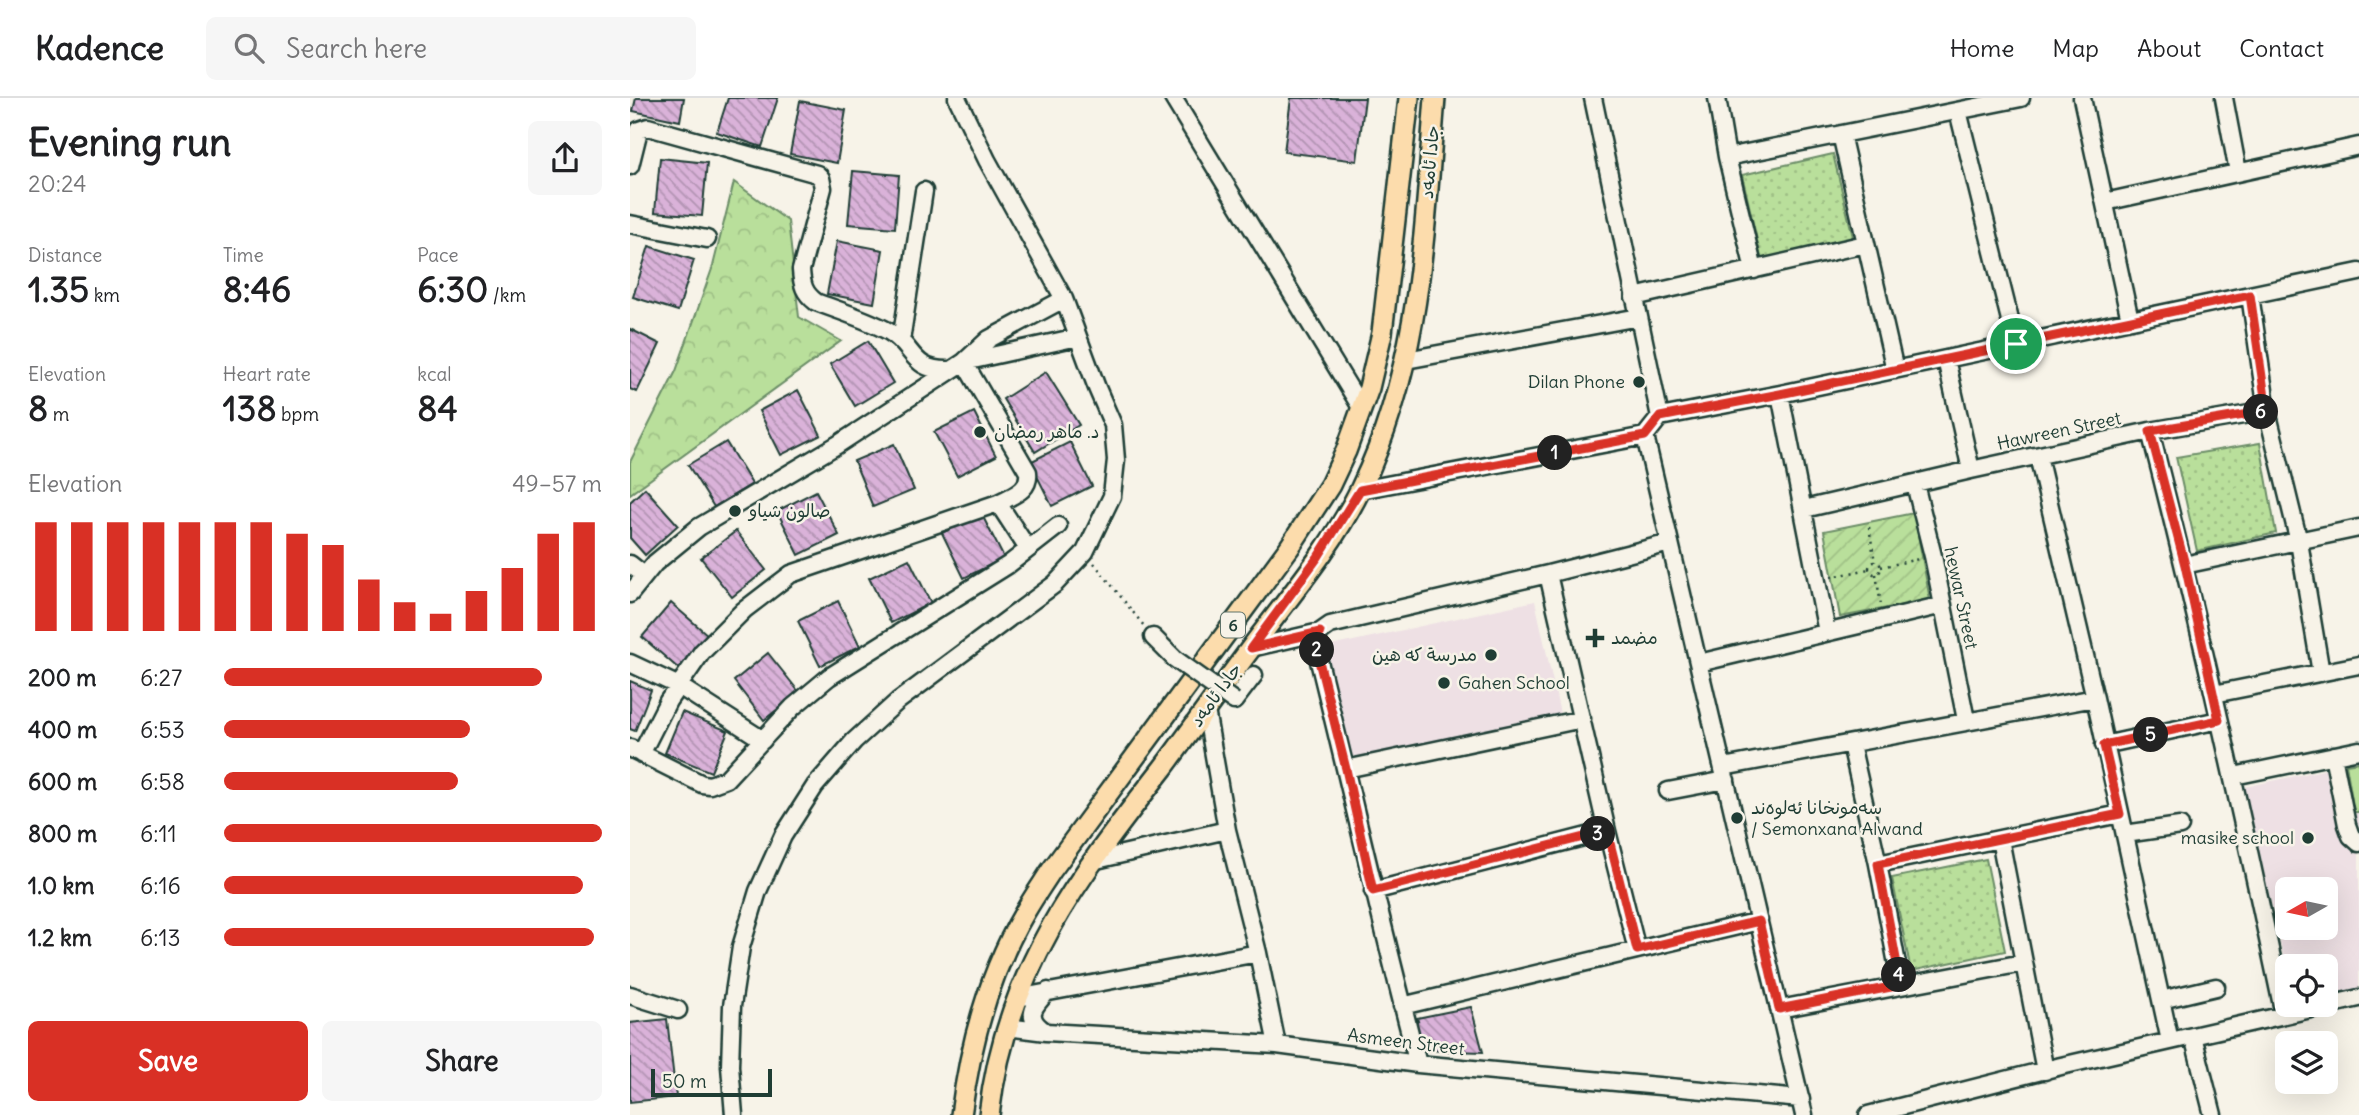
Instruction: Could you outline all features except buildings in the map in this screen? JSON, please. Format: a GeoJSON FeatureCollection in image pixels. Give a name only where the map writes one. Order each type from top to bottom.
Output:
{"type":"FeatureCollection","features":[{"type":"Feature","properties":{"kind":"main road","name":"جادا ئامەد"},"geometry":{"type":"LineString","coordinates":[[961,1115],[978,1030],[994,978],[1024,912],[1051,871],[1310,517],[1346,450],[1377,361],[1384,321],[1409,98]]}},
{"type":"Feature","properties":{"kind":"main road","name":"جادا ئامەد"},"geometry":{"type":"LineString","coordinates":[[989,1115],[1007,1027],[1017,998],[1049,928],[1092,861],[1318,557],[1360,490],[1392,411],[1406,360],[1422,256],[1435,98]]}},
{"type":"Feature","properties":{"kind":"main road"},"geometry":{"type":"LineString","coordinates":[[966,1083],[993,1088]]}},
{"type":"Feature","properties":{"kind":"street"},"geometry":{"type":"LineString","coordinates":[[734,1115],[730,1066],[732,1006],[741,947],[758,891],[783,836],[815,786],[854,741],[898,701],[1055,584],[1086,552],[1112,496],[1116,460],[1113,425],[1064,299],[987,160],[957,98]]}},
{"type":"Feature","properties":{"kind":"street"},"geometry":{"type":"LineString","coordinates":[[1172,98],[1362,409]]}},
{"type":"Feature","properties":{"kind":"street"},"geometry":{"type":"LineString","coordinates":[[1593,98],[1660,417]]}},
{"type":"Feature","properties":{"kind":"street"},"geometry":{"type":"LineString","coordinates":[[1717,98],[1727,157],[1754,270]]}},
{"type":"Feature","properties":{"kind":"street"},"geometry":{"type":"LineString","coordinates":[[2082,98],[2130,320]]}},
{"type":"Feature","properties":{"kind":"street"},"geometry":{"type":"LineString","coordinates":[[2224,98],[2238,172]]}},
{"type":"Feature","properties":{"kind":"street"},"geometry":{"type":"LineString","coordinates":[[1727,157],[2013,99]]}},
{"type":"Feature","properties":{"kind":"street"},"geometry":{"type":"LineString","coordinates":[[1958,111],[2016,344]]}},
{"type":"Feature","properties":{"kind":"street"},"geometry":{"type":"LineString","coordinates":[[630,166],[633,133],[648,127],[817,174],[821,178],[823,188],[801,270],[802,284],[807,294],[816,302],[884,329],[901,341],[921,365],[931,369],[949,370]]}},
{"type":"Feature","properties":{"kind":"street"},"geometry":{"type":"LineString","coordinates":[[1841,134],[1895,370]]}},
{"type":"Feature","properties":{"kind":"street"},"geometry":{"type":"LineString","coordinates":[[2105,202],[2359,146]]}},
{"type":"Feature","properties":{"kind":"street"},"geometry":{"type":"LineString","coordinates":[[901,341],[924,191]]}},
{"type":"Feature","properties":{"kind":"street"},"geometry":{"type":"LineString","coordinates":[[630,224],[707,239]]}},
{"type":"Feature","properties":{"kind":"street"},"geometry":{"type":"LineString","coordinates":[[1634,297],[1866,244]]}},
{"type":"Feature","properties":{"kind":"street"},"geometry":{"type":"LineString","coordinates":[[1360,490],[1645,436],[1660,417],[2359,272]]}},
{"type":"Feature","properties":{"kind":"street"},"geometry":{"type":"LineString","coordinates":[[2250,295],[2267,411],[2299,542],[2321,673]]}},
{"type":"Feature","properties":{"kind":"street"},"geometry":{"type":"LineString","coordinates":[[630,594],[644,575],[669,550],[699,527],[837,445],[964,362],[989,339],[1064,299]]}},
{"type":"Feature","properties":{"kind":"street"},"geometry":{"type":"LineString","coordinates":[[1406,360],[1639,317]]}},
{"type":"Feature","properties":{"kind":"street"},"geometry":{"type":"LineString","coordinates":[[964,362],[1078,337]]}},
{"type":"Feature","properties":{"kind":"street"},"geometry":{"type":"LineString","coordinates":[[1946,359],[1971,470]]}},
{"type":"Feature","properties":{"kind":"street"},"geometry":{"type":"LineString","coordinates":[[964,362],[1028,472],[1029,479],[1023,490],[998,503],[791,574],[744,610],[702,652],[636,751],[702,784],[710,785],[726,779],[793,707],[829,677],[1008,565],[1058,526]]}},
{"type":"Feature","properties":{"kind":"street"},"geometry":{"type":"LineString","coordinates":[[1780,394],[1827,632]]}},
{"type":"Feature","properties":{"kind":"street","name":"Hawreen Street"},"geometry":{"type":"LineString","coordinates":[[1804,509],[2150,431],[2267,411]]}},
{"type":"Feature","properties":{"kind":"street"},"geometry":{"type":"LineString","coordinates":[[2150,431],[2185,565],[2234,776],[2275,972]]}},
{"type":"Feature","properties":{"kind":"street"},"geometry":{"type":"LineString","coordinates":[[1645,436],[1803,1107]]}},
{"type":"Feature","properties":{"kind":"street"},"geometry":{"type":"LineString","coordinates":[[2038,456],[2095,698],[2170,1041]]}},
{"type":"Feature","properties":{"kind":"street","name":"hewar Street"},"geometry":{"type":"LineString","coordinates":[[1915,484],[1933,556],[1966,720]]}},
{"type":"Feature","properties":{"kind":"street"},"geometry":{"type":"LineString","coordinates":[[998,503],[1028,549]]}},
{"type":"Feature","properties":{"kind":"street"},"geometry":{"type":"LineString","coordinates":[[2185,565],[2359,528]]}},
{"type":"Feature","properties":{"kind":"street"},"geometry":{"type":"LineString","coordinates":[[1251,648],[1320,632],[1331,625],[1670,543]]}},
{"type":"Feature","properties":{"kind":"street"},"geometry":{"type":"LineString","coordinates":[[630,564],[644,575]]}},
{"type":"Feature","properties":{"kind":"street"},"geometry":{"type":"LineString","coordinates":[[1548,574],[1637,950]]}},
{"type":"Feature","properties":{"kind":"street"},"geometry":{"type":"LineString","coordinates":[[1699,663],[1943,605]]}},
{"type":"Feature","properties":{"kind":"street"},"geometry":{"type":"LineString","coordinates":[[1320,632],[1315,645],[1373,891],[1418,1064]]}},
{"type":"Feature","properties":{"kind":"street"},"geometry":{"type":"LineString","coordinates":[[1153,637],[1175,659],[1234,701],[1254,675]]}},
{"type":"Feature","properties":{"kind":"street"},"geometry":{"type":"LineString","coordinates":[[630,663],[679,686],[763,740]]}},
{"type":"Feature","properties":{"kind":"street"},"geometry":{"type":"LineString","coordinates":[[2214,694],[2359,665]]}},
{"type":"Feature","properties":{"kind":"street"},"geometry":{"type":"LineString","coordinates":[[1668,790],[1851,744],[1966,720],[2095,698]]}},
{"type":"Feature","properties":{"kind":"street"},"geometry":{"type":"LineString","coordinates":[[1206,710],[1227,830],[1258,953],[1276,1045]]}},
{"type":"Feature","properties":{"kind":"street"},"geometry":{"type":"LineString","coordinates":[[1346,769],[1582,719]]}},
{"type":"Feature","properties":{"kind":"street"},"geometry":{"type":"LineString","coordinates":[[2104,745],[2219,720]]}},
{"type":"Feature","properties":{"kind":"street"},"geometry":{"type":"LineString","coordinates":[[1851,744],[1901,985]]}},
{"type":"Feature","properties":{"kind":"street"},"geometry":{"type":"LineString","coordinates":[[2234,776],[2359,750]]}},
{"type":"Feature","properties":{"kind":"street"},"geometry":{"type":"LineString","coordinates":[[2333,755],[2347,825],[2351,836],[2359,844]]}},
{"type":"Feature","properties":{"kind":"street"},"geometry":{"type":"LineString","coordinates":[[1878,864],[2120,814]]}},
{"type":"Feature","properties":{"kind":"street"},"geometry":{"type":"LineString","coordinates":[[2125,834],[2180,826]]}},
{"type":"Feature","properties":{"kind":"street"},"geometry":{"type":"LineString","coordinates":[[1092,861],[1227,830]]}},
{"type":"Feature","properties":{"kind":"street"},"geometry":{"type":"LineString","coordinates":[[1373,891],[1607,831]]}},
{"type":"Feature","properties":{"kind":"street"},"geometry":{"type":"LineString","coordinates":[[2000,839],[2045,1071]]}},
{"type":"Feature","properties":{"kind":"street"},"geometry":{"type":"LineString","coordinates":[[1402,1006],[1759,921]]}},
{"type":"Feature","properties":{"kind":"street"},"geometry":{"type":"LineString","coordinates":[[1017,998],[1258,953]]}},
{"type":"Feature","properties":{"kind":"street"},"geometry":{"type":"LineString","coordinates":[[1779,1009],[2023,963]]}},
{"type":"Feature","properties":{"kind":"street"},"geometry":{"type":"LineString","coordinates":[[2161,1000],[2216,987]]}},
{"type":"Feature","properties":{"kind":"street"},"geometry":{"type":"LineString","coordinates":[[1045,1032],[1035,1023],[1032,1014],[1036,1003],[1048,991]]}},
{"type":"Feature","properties":{"kind":"street"},"geometry":{"type":"LineString","coordinates":[[630,995],[678,1010]]}},
{"type":"Feature","properties":{"kind":"street"},"geometry":{"type":"LineString","coordinates":[[2338,1003],[2359,998]]}},
{"type":"Feature","properties":{"kind":"street"},"geometry":{"type":"LineString","coordinates":[[1868,1115],[1926,1109],[2045,1071],[2275,1017]]}},
{"type":"Feature","properties":{"kind":"street","name":"Asmeen Street"},"geometry":{"type":"LineString","coordinates":[[1007,1027],[1045,1032],[1276,1045],[1418,1064],[1803,1107]]}},
{"type":"Feature","properties":{"kind":"street"},"geometry":{"type":"LineString","coordinates":[[2193,1036],[2213,1115]]}},
{"type":"Feature","properties":{"kind":"path"},"geometry":{"type":"LineString","coordinates":[[1869,527],[1875,562],[1881,567]]}},
{"type":"Feature","properties":{"kind":"path"},"geometry":{"type":"LineString","coordinates":[[1086,552],[1153,637]]}},
{"type":"Feature","properties":{"kind":"path"},"geometry":{"type":"LineString","coordinates":[[1881,567],[1933,556]]}},
{"type":"Feature","properties":{"kind":"path"},"geometry":{"type":"LineString","coordinates":[[1869,569],[1875,562]]}},
{"type":"Feature","properties":{"kind":"path"},"geometry":{"type":"LineString","coordinates":[[1876,574],[1881,567]]}},
{"type":"Feature","properties":{"kind":"path"},"geometry":{"type":"LineString","coordinates":[[1816,580],[1869,569]]}},
{"type":"Feature","properties":{"kind":"path"},"geometry":{"type":"LineString","coordinates":[[1869,569],[1872,574],[1876,574]]}},
{"type":"Feature","properties":{"kind":"path"},"geometry":{"type":"LineString","coordinates":[[1876,574],[1881,607]]}},
{"type":"Feature","properties":{"kind":"shaded area","name":"Gahen School"},"geometry":{"type":"Polygon","coordinates":[[[1535,601],[1561,718],[1352,764],[1326,647],[1535,601]]]}},
{"type":"Feature","properties":{"kind":"shaded area","name":"masike school"},"geometry":{"type":"Polygon","coordinates":[[[2359,762],[2359,991],[2338,995],[2338,954],[2283,954],[2280,940],[2338,940],[2338,877],[2275,877],[2275,919],[2245,787],[2359,762]]]}},
{"type":"Feature","properties":{"kind":"green space"},"geometry":{"type":"Polygon","coordinates":[[[1833,154],[1854,241],[1762,262],[1742,175],[1833,154]]]}},
{"type":"Feature","properties":{"kind":"green space"},"geometry":{"type":"Polygon","coordinates":[[[734,182],[788,221],[799,317],[841,341],[630,494],[630,462],[676,371],[713,266],[734,182]]]}},
{"type":"Feature","properties":{"kind":"green space"},"geometry":{"type":"Polygon","coordinates":[[[2260,443],[2276,533],[2197,551],[2176,457],[2260,443]]]}},
{"type":"Feature","properties":{"kind":"green space"},"geometry":{"type":"Polygon","coordinates":[[[1914,513],[1930,600],[1840,617],[1824,531],[1914,513]]]}},
{"type":"Feature","properties":{"kind":"green space"},"geometry":{"type":"Polygon","coordinates":[[[2359,762],[2359,812],[2354,812],[2346,764],[2359,762]]]}},
{"type":"Feature","properties":{"kind":"green space"},"geometry":{"type":"Polygon","coordinates":[[[1986,859],[2005,951],[1911,971],[1892,878],[1986,859]]]}},
{"type":"Feature","properties":{"kind":"place","name":"Dilan Phone"},"geometry":{"type":"Point","coordinates":[1639,382]}},
{"type":"Feature","properties":{"kind":"place","name":"د. ماهر رمضان"},"geometry":{"type":"Point","coordinates":[980,432]}},
{"type":"Feature","properties":{"kind":"place","name":"صالون شياو"},"geometry":{"type":"Point","coordinates":[735,511]}},
{"type":"Feature","properties":{"kind":"place","name":"مضمد"},"geometry":{"type":"Point","coordinates":[1595,638]}},
{"type":"Feature","properties":{"kind":"place","name":"مدرسة كه هين"},"geometry":{"type":"Point","coordinates":[1491,655]}},
{"type":"Feature","properties":{"kind":"place","name":"Gahen School"},"geometry":{"type":"Point","coordinates":[1444,683]}},
{"type":"Feature","properties":{"kind":"place","name":"سەمونخانا ئەلوەند / Semonxana Alwand"},"geometry":{"type":"Point","coordinates":[1737,818]}},
{"type":"Feature","properties":{"kind":"place","name":"masike school"},"geometry":{"type":"Point","coordinates":[2308,838]}},
{"type":"Feature","properties":{"kind":"route"},"geometry":{"type":"LineString","coordinates":[[2250,295],[2267,411],[2150,431],[2185,565],[2219,720],[2104,745],[2120,814],[1878,864],[1901,985],[1779,1009],[1759,921],[1637,950],[1607,831],[1373,891],[1315,645],[1320,632],[1251,648],[1318,557],[1360,490],[1645,436],[1660,417],[2016,344],[2250,295]]}}]}
